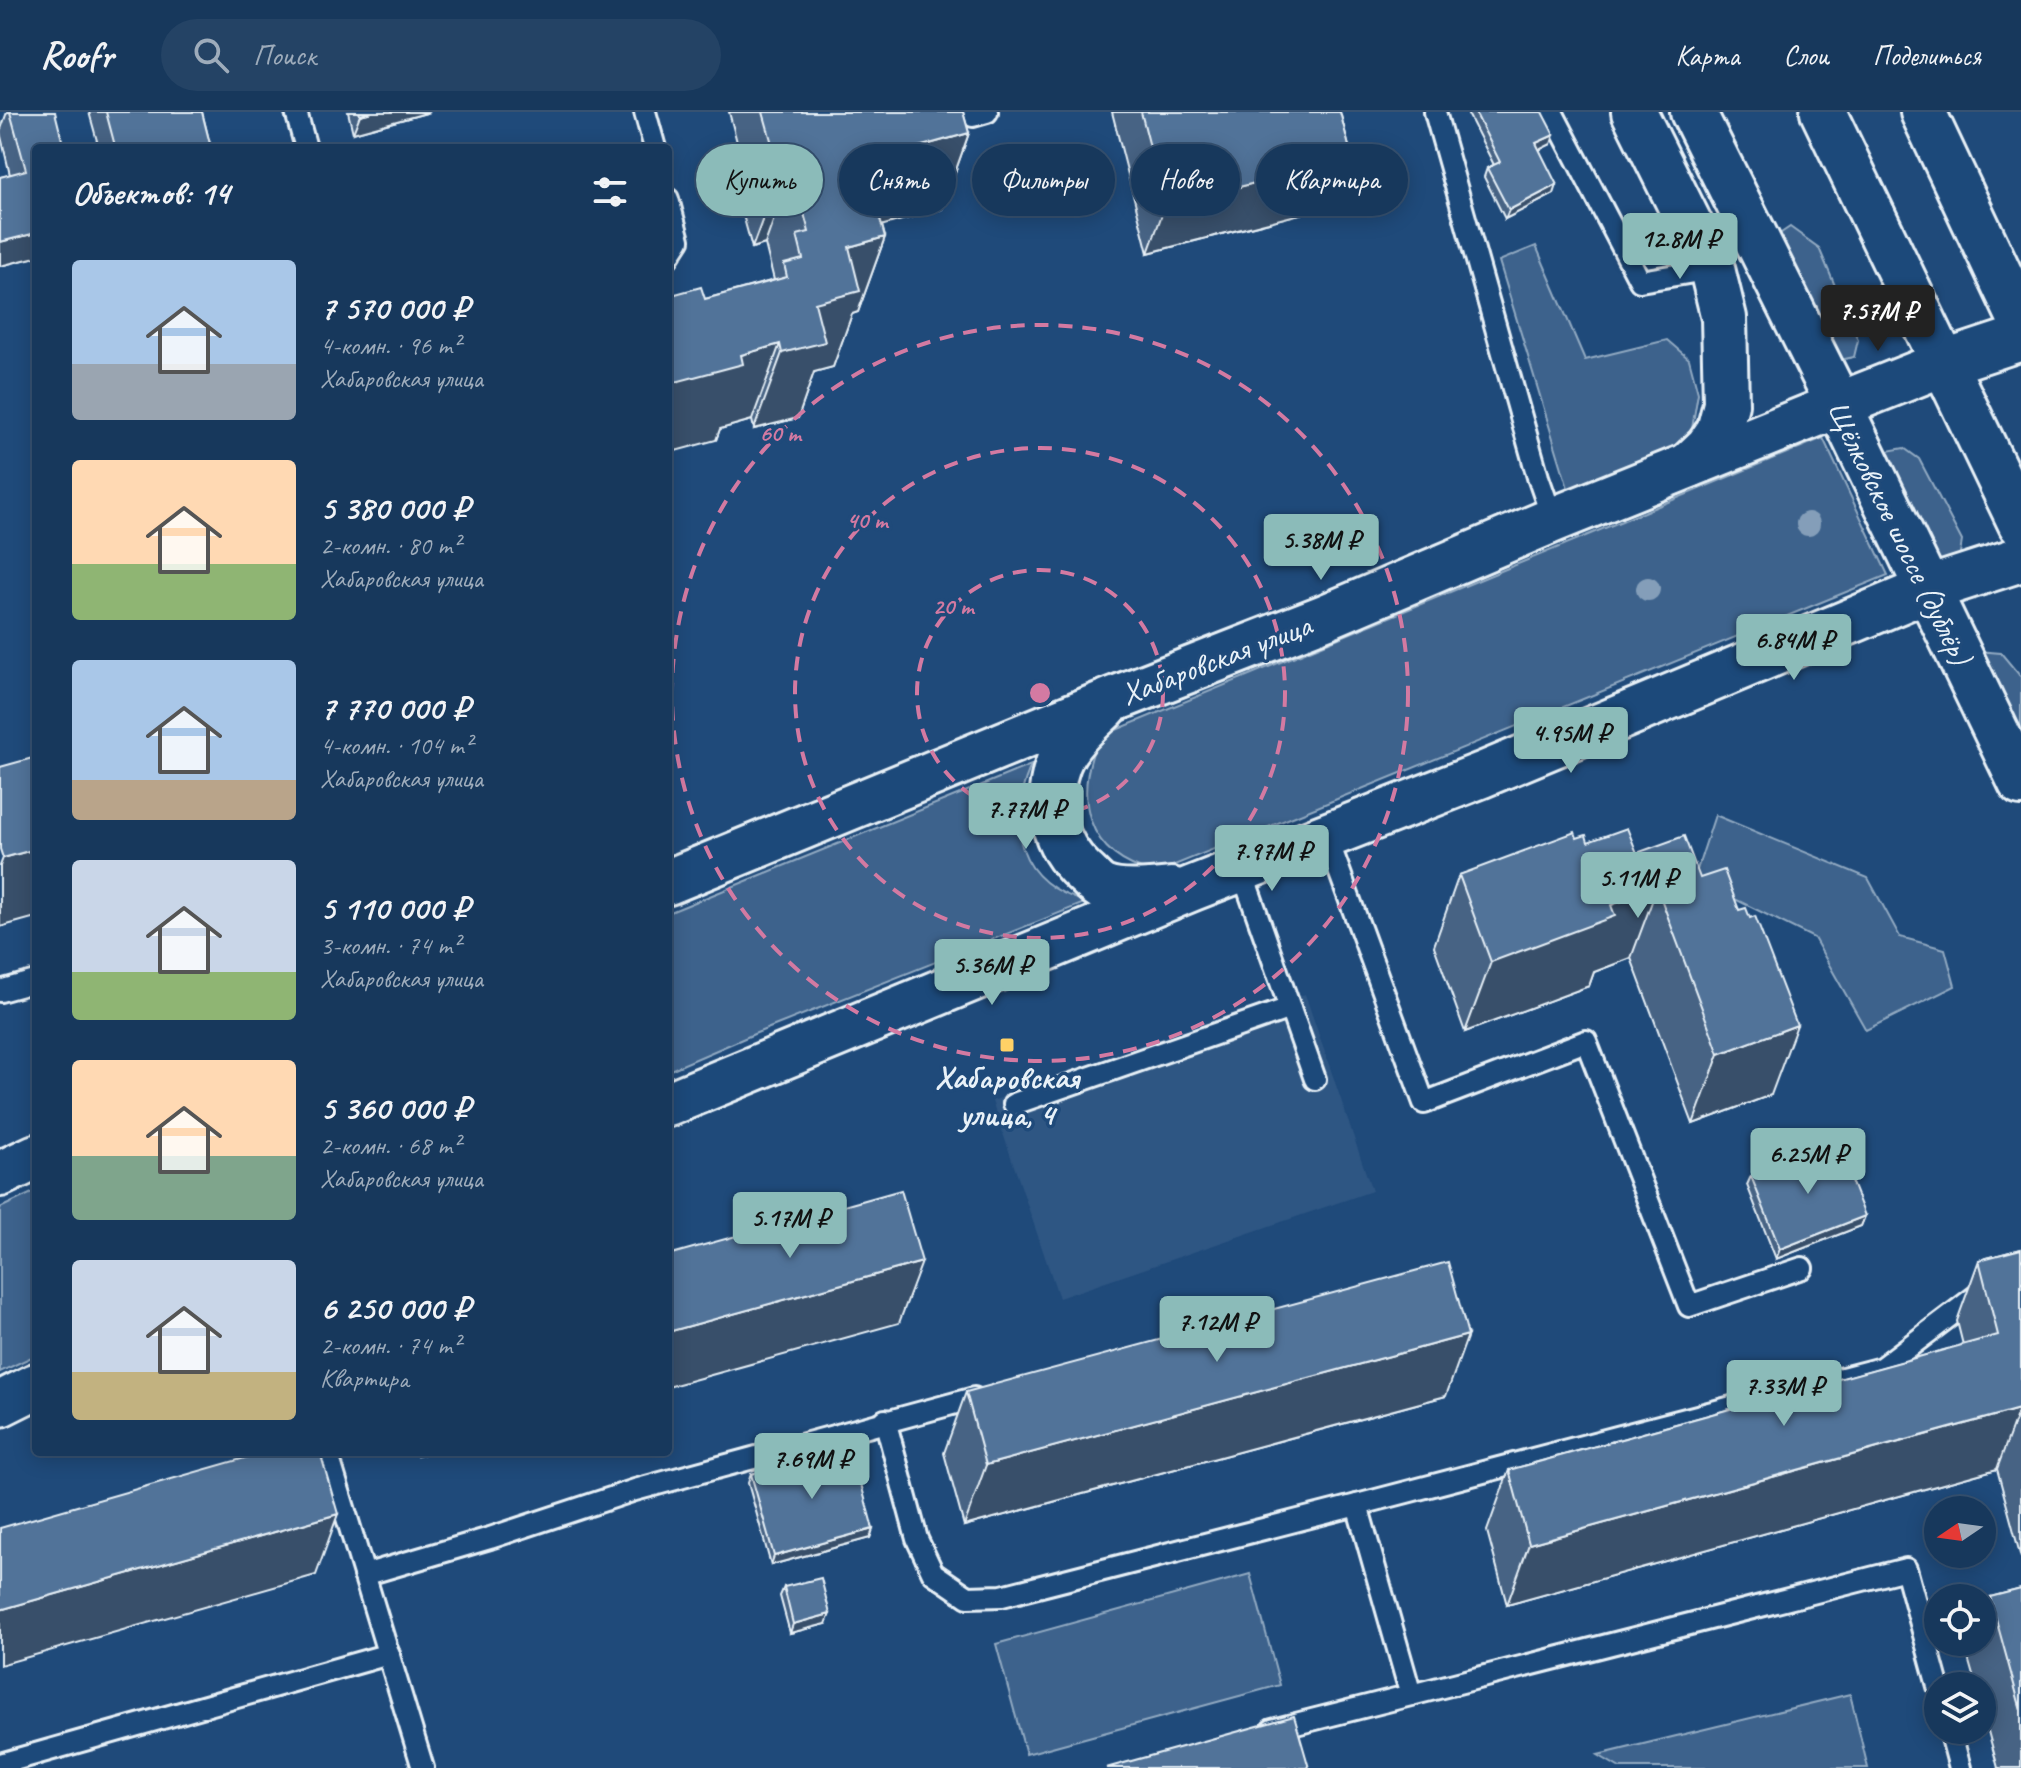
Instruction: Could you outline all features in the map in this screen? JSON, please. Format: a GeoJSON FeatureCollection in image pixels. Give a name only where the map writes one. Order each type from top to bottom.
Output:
{"type":"FeatureCollection","features":[{"type":"Feature","properties":{"kind":"main road"},"geometry":{"type":"LineString","coordinates":[[1634,112],[1712,269],[1724,318],[1726,404],[1719,431],[1708,447],[1687,467]]}},
{"type":"Feature","properties":{"kind":"main road","name":"Щёлковское шоссе (дублёр)"},"geometry":{"type":"LineString","coordinates":[[1693,112],[1839,405],[2021,783]]}},
{"type":"Feature","properties":{"kind":"main road"},"geometry":{"type":"LineString","coordinates":[[1823,112],[2021,524]]}},
{"type":"Feature","properties":{"kind":"main road"},"geometry":{"type":"LineString","coordinates":[[1923,112],[2021,320]]}},
{"type":"Feature","properties":{"kind":"main road","name":"Хабаровская улица"},"geometry":{"type":"LineString","coordinates":[[672,880],[1112,700],[1325,617],[1553,520],[1839,405],[1942,364],[2021,338]]}},
{"type":"Feature","properties":{"kind":"main road"},"geometry":{"type":"LineString","coordinates":[[672,1102],[1193,888],[1482,775],[1928,589],[2021,559]]}},
{"type":"Feature","properties":{"kind":"main road"},"geometry":{"type":"LineString","coordinates":[[1112,700],[1078,733],[1058,762],[1050,797],[1055,833],[1073,862],[1103,888],[1144,893],[1193,888]]}},
{"type":"Feature","properties":{"kind":"main road"},"geometry":{"type":"LineString","coordinates":[[0,1174],[32,1159]]}},
{"type":"Feature","properties":{"kind":"main road"},"geometry":{"type":"LineString","coordinates":[[0,1404],[32,1388]]}},
{"type":"Feature","properties":{"kind":"lane"},"geometry":{"type":"LineString","coordinates":[[296,112],[305,144]]}},
{"type":"Feature","properties":{"kind":"lane"},"geometry":{"type":"LineString","coordinates":[[645,112],[654,144]]}},
{"type":"Feature","properties":{"kind":"lane"},"geometry":{"type":"LineString","coordinates":[[1453,112],[1438,121],[1538,477],[1553,520]]}},
{"type":"Feature","properties":{"kind":"lane"},"geometry":{"type":"LineString","coordinates":[[1552,112],[1640,281],[1712,269]]}},
{"type":"Feature","properties":{"kind":"lane"},"geometry":{"type":"LineString","coordinates":[[672,214],[679,240],[672,251]]}},
{"type":"Feature","properties":{"kind":"lane"},"geometry":{"type":"LineString","coordinates":[[1326,835],[1424,1103],[1586,1041],[1689,1306],[1802,1268]]}},
{"type":"Feature","properties":{"kind":"lane"},"geometry":{"type":"LineString","coordinates":[[1241,869],[1315,1079]]}},
{"type":"Feature","properties":{"kind":"lane"},"geometry":{"type":"LineString","coordinates":[[0,991],[32,982]]}},
{"type":"Feature","properties":{"kind":"lane"},"geometry":{"type":"LineString","coordinates":[[1014,1104],[1290,1008]]}},
{"type":"Feature","properties":{"kind":"lane"},"geometry":{"type":"LineString","coordinates":[[885,1420],[917,1539],[933,1573],[968,1597],[1002,1596],[1881,1368],[2004,1275],[2021,1271]]}},
{"type":"Feature","properties":{"kind":"lane"},"geometry":{"type":"LineString","coordinates":[[364,1575],[490,1538],[635,1490],[974,1398]]}},
{"type":"Feature","properties":{"kind":"lane"},"geometry":{"type":"LineString","coordinates":[[328,1456],[423,1768]]}},
{"type":"Feature","properties":{"kind":"lane"},"geometry":{"type":"LineString","coordinates":[[1357,1505],[1411,1695]]}},
{"type":"Feature","properties":{"kind":"lane"},"geometry":{"type":"LineString","coordinates":[[1258,1734],[1906,1569],[1934,1672]]}},
{"type":"Feature","properties":{"kind":"lane"},"geometry":{"type":"LineString","coordinates":[[0,1764],[389,1654]]}},
{"type":"Feature","properties":{"kind":"lane"},"geometry":{"type":"LineString","coordinates":[[1954,1744],[1960,1768]]}},
{"type":"Feature","properties":{"kind":"shaded area"},"geometry":{"type":"Polygon","coordinates":[[[1790,227],[1819,248],[1858,340],[1854,357],[1840,360],[1775,237],[1790,227]]]}},
{"type":"Feature","properties":{"kind":"shaded area"},"geometry":{"type":"Polygon","coordinates":[[[1536,246],[1585,360],[1667,340],[1689,359],[1698,393],[1691,435],[1657,466],[1571,498],[1499,261],[1536,246]]]}},
{"type":"Feature","properties":{"kind":"shaded area"},"geometry":{"type":"Polygon","coordinates":[[[1823,438],[1888,575],[1155,873],[1131,865],[1113,853],[1100,838],[1091,821],[1087,802],[1091,759],[1099,737],[1823,438]]]}},
{"type":"Feature","properties":{"kind":"shaded area"},"geometry":{"type":"Polygon","coordinates":[[[1904,448],[1919,459],[1962,541],[1959,559],[1932,571],[1885,465],[1887,451],[1904,448]]]}},
{"type":"Feature","properties":{"kind":"shaded area"},"geometry":{"type":"Polygon","coordinates":[[[1977,651],[2001,653],[2021,677],[2021,736],[1977,651]]]}},
{"type":"Feature","properties":{"kind":"shaded area"},"geometry":{"type":"Polygon","coordinates":[[[1031,765],[1019,809],[1023,849],[1045,881],[1063,893],[1087,902],[672,1069],[672,911],[1031,765]]]}},
{"type":"Feature","properties":{"kind":"shaded area"},"geometry":{"type":"Polygon","coordinates":[[[1715,815],[1868,878],[1900,937],[1945,949],[1955,986],[1866,1030],[1814,938],[1694,879],[1715,815]]]}},
{"type":"Feature","properties":{"kind":"shaded area"},"geometry":{"type":"Polygon","coordinates":[[[1305,994],[1372,1191],[1059,1298],[992,1101],[1305,994]]]}},
{"type":"Feature","properties":{"kind":"shaded area"},"geometry":{"type":"Polygon","coordinates":[[[32,1193],[32,1357],[0,1372],[0,1208],[32,1193]]]}},
{"type":"Feature","properties":{"kind":"shaded area"},"geometry":{"type":"Polygon","coordinates":[[[1250,1574],[1280,1685],[1026,1754],[996,1644],[1250,1574]]]}},
{"type":"Feature","properties":{"kind":"shaded area"},"geometry":{"type":"Polygon","coordinates":[[[1850,1694],[1868,1768],[1620,1768],[1598,1755],[1850,1694]]]}},
{"type":"Feature","properties":{"kind":"building"},"geometry":{"type":"Polygon","coordinates":[[[10,112],[55,112],[63,144],[32,144],[32,234],[0,242],[0,177],[26,170],[10,112]]]}},
{"type":"Feature","properties":{"kind":"building"},"geometry":{"type":"Polygon","coordinates":[[[106,112],[202,112],[210,144],[114,144],[106,112]]]}},
{"type":"Feature","properties":{"kind":"building"},"geometry":{"type":"Polygon","coordinates":[[[763,112],[963,112],[969,133],[929,144],[839,144],[839,216],[879,216],[885,237],[849,247],[860,291],[815,303],[825,342],[782,353],[780,344],[741,355],[743,364],[672,383],[672,295],[701,287],[705,299],[787,277],[784,264],[803,259],[797,235],[809,232],[805,216],[823,216],[823,144],[772,144],[763,112]]]}},
{"type":"Feature","properties":{"kind":"building"},"geometry":{"type":"Polygon","coordinates":[[[1141,112],[1340,112],[1348,144],[1256,144],[1256,183],[1240,187],[1240,144],[1149,144],[1141,112]]]}},
{"type":"Feature","properties":{"kind":"building"},"geometry":{"type":"Polygon","coordinates":[[[1475,112],[1542,112],[1554,135],[1536,143],[1557,185],[1509,210],[1487,168],[1500,162],[1475,112]]]}},
{"type":"Feature","properties":{"kind":"building"},"geometry":{"type":"Polygon","coordinates":[[[32,758],[32,850],[3,858],[0,849],[0,767],[32,758]]]}},
{"type":"Feature","properties":{"kind":"building"},"geometry":{"type":"Polygon","coordinates":[[[1627,828],[1637,853],[1684,836],[1700,878],[1724,870],[1739,910],[1746,908],[1750,918],[1755,916],[1797,1025],[1719,1054],[1657,888],[1611,905],[1615,916],[1491,962],[1459,875],[1575,832],[1577,838],[1586,835],[1588,842],[1627,828]]]}},
{"type":"Feature","properties":{"kind":"building"},"geometry":{"type":"Polygon","coordinates":[[[1836,1143],[1865,1216],[1780,1249],[1751,1176],[1836,1143]]]}},
{"type":"Feature","properties":{"kind":"building"},"geometry":{"type":"Polygon","coordinates":[[[901,1190],[922,1262],[672,1331],[672,1254],[901,1190]]]}},
{"type":"Feature","properties":{"kind":"building"},"geometry":{"type":"Polygon","coordinates":[[[2021,1249],[2021,1416],[2019,1409],[1529,1544],[1509,1470],[1998,1335],[1979,1260],[2021,1249]]]}},
{"type":"Feature","properties":{"kind":"building"},"geometry":{"type":"Polygon","coordinates":[[[1448,1262],[1468,1335],[986,1465],[966,1392],[1448,1262]]]}},
{"type":"Feature","properties":{"kind":"building"},"geometry":{"type":"Polygon","coordinates":[[[851,1446],[873,1529],[774,1556],[751,1474],[851,1446]]]}},
{"type":"Feature","properties":{"kind":"building"},"geometry":{"type":"Polygon","coordinates":[[[252,1456],[321,1456],[338,1514],[0,1610],[0,1528],[252,1456]]]}},
{"type":"Feature","properties":{"kind":"building"},"geometry":{"type":"Polygon","coordinates":[[[821,1578],[830,1614],[793,1624],[784,1587],[821,1578]]]}},
{"type":"Feature","properties":{"kind":"building"},"geometry":{"type":"Polygon","coordinates":[[[2021,1589],[2021,1710],[1996,1619],[1996,1595],[2021,1589]]]}},
{"type":"Feature","properties":{"kind":"building"},"geometry":{"type":"Polygon","coordinates":[[[1294,1716],[1309,1768],[1106,1768],[1294,1716]]]}},
{"type":"Feature","properties":{"kind":"place","name":"Хабаровская улица, 4"},"geometry":{"type":"Point","coordinates":[1007,1045]}}]}
